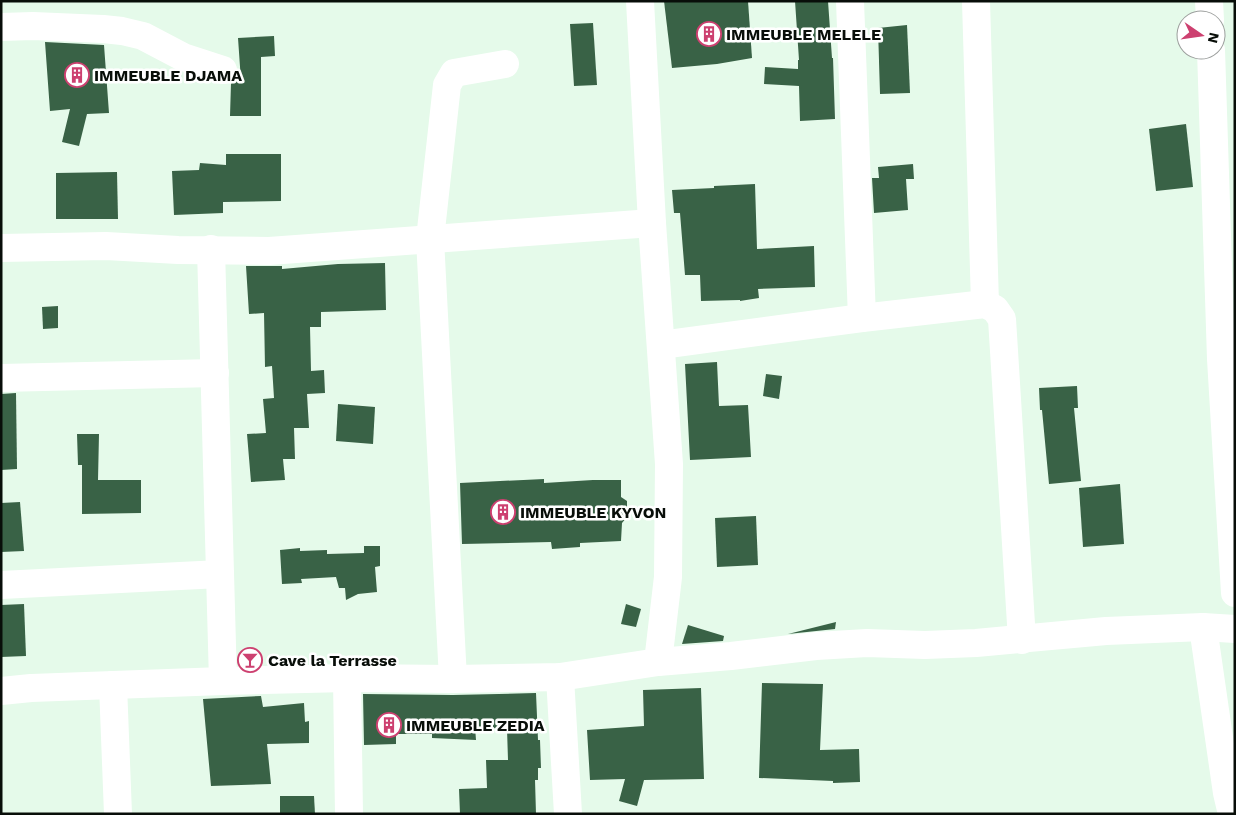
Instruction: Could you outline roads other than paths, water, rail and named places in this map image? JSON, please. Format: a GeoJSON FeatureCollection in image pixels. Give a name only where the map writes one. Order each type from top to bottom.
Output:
{"type":"FeatureCollection","features":[{"type":"Feature","properties":{"kind":"street"},"geometry":{"type":"LineString","coordinates":[[640,1],[652,223],[669,464],[668,577],[658,662]]}},
{"type":"Feature","properties":{"kind":"street"},"geometry":{"type":"LineString","coordinates":[[850,1],[862,318]]}},
{"type":"Feature","properties":{"kind":"street"},"geometry":{"type":"LineString","coordinates":[[976,1],[985,304]]}},
{"type":"Feature","properties":{"kind":"street"},"geometry":{"type":"LineString","coordinates":[[1,27],[33,26],[122,31],[143,36],[183,57],[223,70]]}},
{"type":"Feature","properties":{"kind":"street"},"geometry":{"type":"LineString","coordinates":[[1212,60],[1228,359],[1235,593]]}},
{"type":"Feature","properties":{"kind":"street"},"geometry":{"type":"LineString","coordinates":[[453,679],[430,239],[447,85],[454,73],[505,64]]}},
{"type":"Feature","properties":{"kind":"street"},"geometry":{"type":"LineString","coordinates":[[1,248],[106,246],[178,250],[269,251],[652,223]]}},
{"type":"Feature","properties":{"kind":"street"},"geometry":{"type":"LineString","coordinates":[[211,250],[223,681]]}},
{"type":"Feature","properties":{"kind":"street"},"geometry":{"type":"LineString","coordinates":[[661,345],[862,318],[985,304],[995,309],[1002,319],[1022,640]]}},
{"type":"Feature","properties":{"kind":"street"},"geometry":{"type":"LineString","coordinates":[[1,378],[215,373]]}},
{"type":"Feature","properties":{"kind":"street"},"geometry":{"type":"LineString","coordinates":[[1,585],[220,574]]}},
{"type":"Feature","properties":{"kind":"street"},"geometry":{"type":"LineString","coordinates":[[1202,627],[1227,793],[1232,814]]}},
{"type":"Feature","properties":{"kind":"street"},"geometry":{"type":"LineString","coordinates":[[1,691],[31,688],[223,681],[348,678],[560,677],[658,662],[816,646],[867,643],[925,645],[976,643],[1106,631],[1202,627],[1235,629]]}},
{"type":"Feature","properties":{"kind":"street"},"geometry":{"type":"LineString","coordinates":[[560,677],[568,814]]}},
{"type":"Feature","properties":{"kind":"street"},"geometry":{"type":"LineString","coordinates":[[348,678],[349,814]]}},
{"type":"Feature","properties":{"kind":"street"},"geometry":{"type":"LineString","coordinates":[[114,685],[118,814]]}},
{"type":"Feature","properties":{"kind":"place","name":"IMMEUBLE MELELE"},"geometry":{"type":"Point","coordinates":[709,34]}},
{"type":"Feature","properties":{"kind":"place","name":"IMMEUBLE DJAMA"},"geometry":{"type":"Point","coordinates":[77,75]}},
{"type":"Feature","properties":{"kind":"place","name":"IMMEUBLE KYVON"},"geometry":{"type":"Point","coordinates":[503,512]}},
{"type":"Feature","properties":{"kind":"place","name":"Cave la Terrasse"},"geometry":{"type":"Point","coordinates":[250,660]}},
{"type":"Feature","properties":{"kind":"place","name":"IMMEUBLE ZEDIA"},"geometry":{"type":"Point","coordinates":[389,725]}}]}
